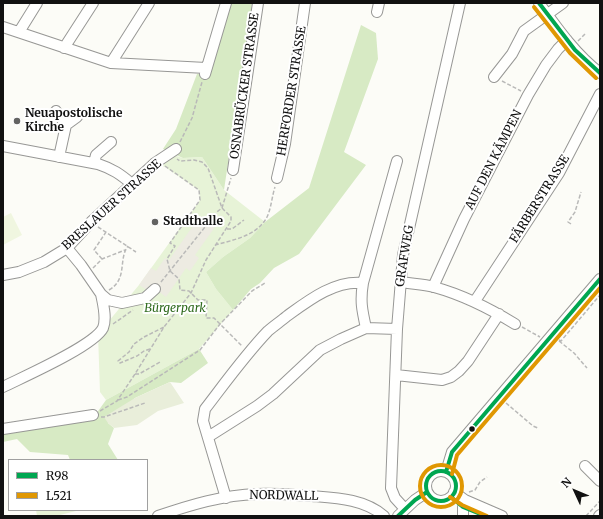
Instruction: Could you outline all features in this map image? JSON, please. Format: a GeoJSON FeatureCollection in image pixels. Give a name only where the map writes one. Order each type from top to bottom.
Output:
{"type":"FeatureCollection","features":[{"type":"Feature","properties":{"kind":"street"},"geometry":{"type":"LineString","coordinates":[[19,32],[38,3]]}},
{"type":"Feature","properties":{"kind":"street"},"geometry":{"type":"LineString","coordinates":[[64,48],[93,3]]}},
{"type":"Feature","properties":{"kind":"street"},"geometry":{"type":"LineString","coordinates":[[111,63],[149,3]]}},
{"type":"Feature","properties":{"kind":"street"},"geometry":{"type":"LineString","coordinates":[[3,28],[111,63],[206,71],[226,3]]}},
{"type":"Feature","properties":{"kind":"street","name":"OSNABRÜCKER STRASSE"},"geometry":{"type":"LineString","coordinates":[[233,170],[258,3]]}},
{"type":"Feature","properties":{"kind":"street","name":"HERFORDER STRASSE"},"geometry":{"type":"LineString","coordinates":[[277,178],[285,144],[305,3]]}},
{"type":"Feature","properties":{"kind":"street","name":"GRAFWEG"},"geometry":{"type":"LineString","coordinates":[[402,512],[391,488],[397,329],[403,255],[460,3]]}},
{"type":"Feature","properties":{"kind":"street"},"geometry":{"type":"LineString","coordinates":[[539,3],[567,40],[592,68],[600,73]]}},
{"type":"Feature","properties":{"kind":"street"},"geometry":{"type":"LineString","coordinates":[[494,77],[512,54],[524,31],[563,3]]}},
{"type":"Feature","properties":{"kind":"street","name":"AUF DEN KÄMPEN"},"geometry":{"type":"LineString","coordinates":[[433,287],[464,219],[528,95],[546,65],[567,40]]}},
{"type":"Feature","properties":{"kind":"street","name":"FÄRBERSTRASSE"},"geometry":{"type":"LineString","coordinates":[[475,301],[559,173],[600,94]]}},
{"type":"Feature","properties":{"kind":"street"},"geometry":{"type":"LineString","coordinates":[[56,111],[66,125]]}},
{"type":"Feature","properties":{"kind":"street"},"geometry":{"type":"LineString","coordinates":[[59,157],[66,125],[77,117]]}},
{"type":"Feature","properties":{"kind":"street"},"geometry":{"type":"LineString","coordinates":[[94,163],[96,155],[111,142]]}},
{"type":"Feature","properties":{"kind":"street"},"geometry":{"type":"LineString","coordinates":[[3,146],[94,163],[121,174],[132,184]]}},
{"type":"Feature","properties":{"kind":"street","name":"BRESLAUER STRASSE"},"geometry":{"type":"LineString","coordinates":[[3,275],[19,272],[44,262],[67,248],[91,222],[155,163],[173,152]]}},
{"type":"Feature","properties":{"kind":"street"},"geometry":{"type":"LineString","coordinates":[[366,328],[361,298],[363,283],[398,161]]}},
{"type":"Feature","properties":{"kind":"street"},"geometry":{"type":"LineString","coordinates":[[67,248],[87,273],[101,294],[108,300],[122,303],[145,298],[155,289]]}},
{"type":"Feature","properties":{"kind":"street"},"geometry":{"type":"LineString","coordinates":[[446,472],[452,452],[600,279]]}},
{"type":"Feature","properties":{"kind":"street"},"geometry":{"type":"LineString","coordinates":[[401,282],[433,287],[475,301],[515,324]]}},
{"type":"Feature","properties":{"kind":"street"},"geometry":{"type":"LineString","coordinates":[[226,498],[204,421],[204,409],[248,353],[269,330],[316,297],[332,288],[344,284],[363,283]]}},
{"type":"Feature","properties":{"kind":"street"},"geometry":{"type":"LineString","coordinates":[[3,387],[68,355],[98,334],[103,327],[105,315],[101,294]]}},
{"type":"Feature","properties":{"kind":"street"},"geometry":{"type":"LineString","coordinates":[[396,375],[442,380],[450,377],[459,371],[468,361],[499,314]]}},
{"type":"Feature","properties":{"kind":"street"},"geometry":{"type":"LineString","coordinates":[[208,437],[273,394],[320,350],[366,328],[397,329]]}},
{"type":"Feature","properties":{"kind":"street"},"geometry":{"type":"LineString","coordinates":[[3,429],[96,413]]}},
{"type":"Feature","properties":{"kind":"street"},"geometry":{"type":"LineString","coordinates":[[585,466],[600,481]]}},
{"type":"Feature","properties":{"kind":"street"},"geometry":{"type":"LineString","coordinates":[[436,472],[446,472],[450,474],[456,482],[453,495],[442,501],[433,499],[427,492],[426,487],[428,478],[436,472]]}},
{"type":"Feature","properties":{"kind":"street"},"geometry":{"type":"LineString","coordinates":[[402,512],[415,500],[427,492]]}},
{"type":"Feature","properties":{"kind":"street","name":"NORDWALL"},"geometry":{"type":"LineString","coordinates":[[158,516],[186,506],[256,494],[337,498],[358,502],[384,516]]}},
{"type":"Feature","properties":{"kind":"street"},"geometry":{"type":"LineString","coordinates":[[453,495],[463,508],[485,516]]}},
{"type":"Feature","properties":{"kind":"street"},"geometry":{"type":"LineString","coordinates":[[463,508],[502,516]]}},
{"type":"Feature","properties":{"kind":"path"},"geometry":{"type":"LineString","coordinates":[[117,401],[164,327],[192,293],[206,260],[231,221],[231,217],[222,208],[208,168],[202,162],[194,160],[180,161],[173,152],[192,118],[206,71]]}},
{"type":"Feature","properties":{"kind":"path"},"geometry":{"type":"LineString","coordinates":[[494,77],[528,95]]}},
{"type":"Feature","properties":{"kind":"path"},"geometry":{"type":"LineString","coordinates":[[155,163],[165,166],[199,190],[200,200],[170,242],[175,246],[167,259],[170,271],[179,279],[180,290],[189,290],[198,300],[207,300],[206,318],[214,318],[248,353]]}},
{"type":"Feature","properties":{"kind":"path"},"geometry":{"type":"LineString","coordinates":[[155,289],[222,208],[233,170]]}},
{"type":"Feature","properties":{"kind":"path"},"geometry":{"type":"LineString","coordinates":[[215,245],[245,237],[257,228],[266,218],[277,178]]}},
{"type":"Feature","properties":{"kind":"path"},"geometry":{"type":"LineString","coordinates":[[571,224],[568,222],[575,212],[581,192]]}},
{"type":"Feature","properties":{"kind":"path"},"geometry":{"type":"LineString","coordinates":[[227,229],[232,229],[244,220]]}},
{"type":"Feature","properties":{"kind":"path"},"geometry":{"type":"LineString","coordinates":[[91,222],[136,252]]}},
{"type":"Feature","properties":{"kind":"path"},"geometry":{"type":"LineString","coordinates":[[102,259],[94,250],[106,232]]}},
{"type":"Feature","properties":{"kind":"path"},"geometry":{"type":"LineString","coordinates":[[101,294],[113,287],[122,273],[125,250],[128,246]]}},
{"type":"Feature","properties":{"kind":"path"},"geometry":{"type":"LineString","coordinates":[[87,273],[102,259],[125,250]]}},
{"type":"Feature","properties":{"kind":"path"},"geometry":{"type":"LineString","coordinates":[[96,413],[127,396],[200,350],[220,324],[252,291],[265,283]]}},
{"type":"Feature","properties":{"kind":"path"},"geometry":{"type":"LineString","coordinates":[[587,368],[574,353],[557,339],[561,341],[600,296]]}},
{"type":"Feature","properties":{"kind":"path"},"geometry":{"type":"LineString","coordinates":[[103,327],[110,327],[133,310]]}},
{"type":"Feature","properties":{"kind":"path"},"geometry":{"type":"LineString","coordinates":[[515,324],[548,341]]}},
{"type":"Feature","properties":{"kind":"path"},"geometry":{"type":"LineString","coordinates":[[151,349],[120,363],[118,361],[129,352],[134,344],[164,327]]}},
{"type":"Feature","properties":{"kind":"path"},"geometry":{"type":"LineString","coordinates":[[135,374],[139,374],[160,362]]}},
{"type":"Feature","properties":{"kind":"path"},"geometry":{"type":"LineString","coordinates":[[499,397],[533,426],[538,428]]}},
{"type":"Feature","properties":{"kind":"path"},"geometry":{"type":"LineString","coordinates":[[96,413],[104,417],[145,403]]}},
{"type":"Feature","properties":{"kind":"path"},"geometry":{"type":"LineString","coordinates":[[463,508],[470,491],[475,490],[480,482],[487,477]]}},
{"type":"Feature","properties":{"kind":"green space"},"geometry":{"type":"Polygon","coordinates":[[[232,3],[252,3],[224,190],[202,157],[183,158],[163,149],[176,129],[197,74],[209,73],[232,3]]]}},
{"type":"Feature","properties":{"kind":"green space"},"geometry":{"type":"Polygon","coordinates":[[[361,25],[376,33],[378,59],[344,152],[366,165],[299,254],[274,268],[260,283],[251,289],[233,310],[216,289],[206,272],[223,257],[250,238],[265,222],[309,188],[361,25]]]}},
{"type":"Feature","properties":{"kind":"green space","name":"Bürgerpark"},"geometry":{"type":"Polygon","coordinates":[[[170,154],[183,158],[202,157],[224,190],[265,222],[250,238],[223,257],[206,272],[216,289],[233,310],[199,349],[106,400],[100,392],[98,334],[139,285],[200,200],[199,190],[165,167],[155,163],[170,154]]]}},
{"type":"Feature","properties":{"kind":"green space"},"geometry":{"type":"Polygon","coordinates":[[[11,213],[22,235],[3,245],[3,217],[11,213]]]}},
{"type":"Feature","properties":{"kind":"green space"},"geometry":{"type":"Polygon","coordinates":[[[199,349],[208,363],[181,383],[170,382],[135,398],[108,423],[114,428],[108,444],[117,459],[70,459],[68,455],[30,452],[17,439],[3,442],[3,433],[91,421],[106,400],[199,349]]]}},
{"type":"Feature","properties":{"kind":"green space"},"geometry":{"type":"Polygon","coordinates":[[[170,382],[184,403],[158,411],[137,425],[114,428],[104,417],[135,398],[170,382]]]}},
{"type":"Feature","properties":{"kind":"green space"},"geometry":{"type":"Polygon","coordinates":[[[36,511],[76,511],[56,516],[37,516],[36,511]]]}},
{"type":"Feature","properties":{"kind":"shaded area"},"geometry":{"type":"Polygon","coordinates":[[[200,216],[215,227],[195,255],[199,258],[190,271],[186,268],[166,297],[150,285],[147,290],[139,285],[151,268],[156,271],[165,258],[169,260],[200,216]]]}},
{"type":"Feature","properties":{"kind":"transit line","name":"R98"},"geometry":{"type":"LineString","coordinates":[[539,3],[575,50],[600,73]]}},
{"type":"Feature","properties":{"kind":"transit line","name":"L521"},"geometry":{"type":"LineString","coordinates":[[534,7],[570,53],[596,78]]}},
{"type":"Feature","properties":{"kind":"transit line","name":"R98"},"geometry":{"type":"LineString","coordinates":[[446,472],[452,452],[600,279]]}},
{"type":"Feature","properties":{"kind":"transit line","name":"L521"},"geometry":{"type":"LineString","coordinates":[[452,474],[457,455],[600,288]]}},
{"type":"Feature","properties":{"kind":"transit line","name":"L521"},"geometry":{"type":"LineString","coordinates":[[441,465],[456,471],[462,486],[456,501],[441,507],[426,501],[420,486],[426,471],[441,465]]}},
{"type":"Feature","properties":{"kind":"transit line","name":"R98"},"geometry":{"type":"LineString","coordinates":[[441,471],[447,472],[455,480],[456,486],[455,492],[447,500],[441,501],[435,500],[427,492],[426,486],[427,480],[435,472],[441,471]]}},
{"type":"Feature","properties":{"kind":"transit line","name":"R98"},"geometry":{"type":"LineString","coordinates":[[398,516],[415,500],[427,492]]}},
{"type":"Feature","properties":{"kind":"transit line","name":"L521"},"geometry":{"type":"LineString","coordinates":[[450,497],[462,505],[487,516]]}},
{"type":"Feature","properties":{"kind":"transit line","name":"R98"},"geometry":{"type":"LineString","coordinates":[[451,497],[463,507],[485,516]]}},
{"type":"Feature","properties":{"kind":"place","name":"Neuapostolische Kirche"},"geometry":{"type":"Point","coordinates":[17,121]}},
{"type":"Feature","properties":{"kind":"place","name":"Stadthalle"},"geometry":{"type":"Point","coordinates":[155,222]}}]}
